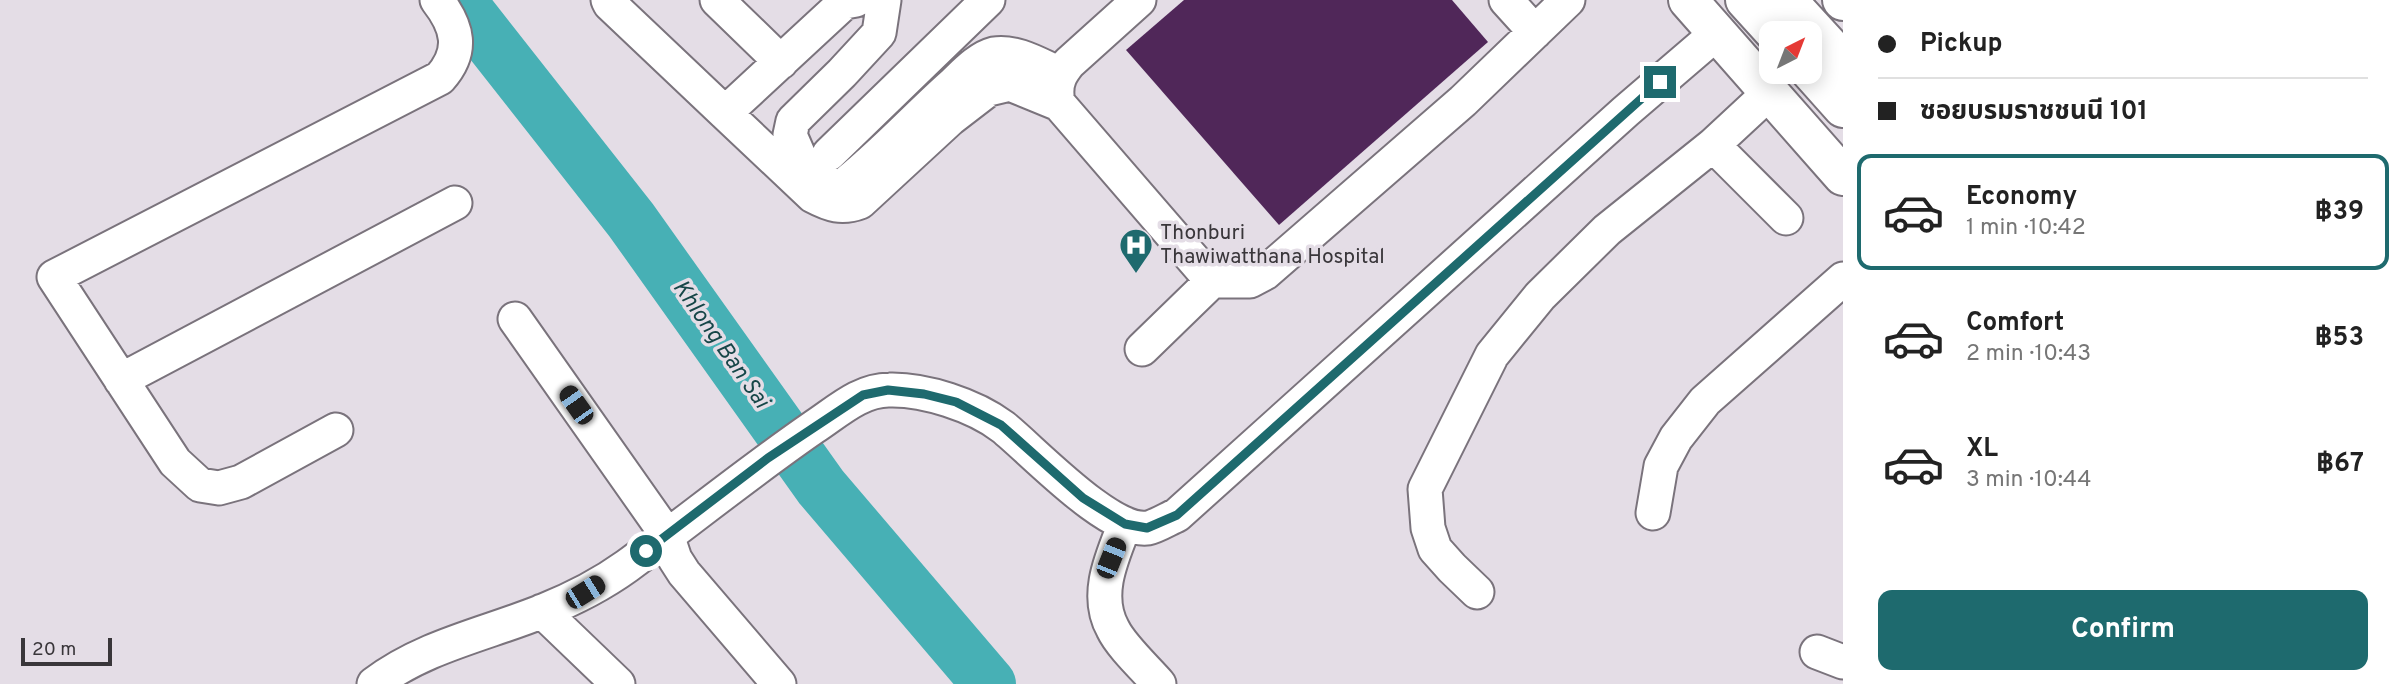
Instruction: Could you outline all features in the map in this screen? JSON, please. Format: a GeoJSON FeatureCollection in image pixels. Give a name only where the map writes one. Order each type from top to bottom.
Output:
{"type":"FeatureCollection","features":[{"type":"Feature","properties":{"kind":"main road"},"geometry":{"type":"LineString","coordinates":[[1688,0],[1843,176]]}},
{"type":"Feature","properties":{"kind":"main road"},"geometry":{"type":"LineString","coordinates":[[1745,0],[1764,21]]}},
{"type":"Feature","properties":{"kind":"main road"},"geometry":{"type":"LineString","coordinates":[[1787,0],[1843,61]]}},
{"type":"Feature","properties":{"kind":"main road"},"geometry":{"type":"LineString","coordinates":[[1822,84],[1843,108]]}},
{"type":"Feature","properties":{"kind":"street"},"geometry":{"type":"LineString","coordinates":[[336,430],[241,482],[219,488],[200,485],[175,462],[54,277],[440,78],[450,67],[457,47],[448,14],[438,0]]}},
{"type":"Feature","properties":{"kind":"street"},"geometry":{"type":"LineString","coordinates":[[608,0],[813,196],[830,205],[848,206],[860,202],[950,119],[989,89],[1010,84],[1060,89]]}},
{"type":"Feature","properties":{"kind":"street"},"geometry":{"type":"LineString","coordinates":[[717,0],[781,62]]}},
{"type":"Feature","properties":{"kind":"street"},"geometry":{"type":"LineString","coordinates":[[884,0],[879,33],[793,121],[790,135],[800,158],[830,185],[840,188],[856,176],[976,63],[993,54],[1013,54],[1060,89],[1212,281]]}},
{"type":"Feature","properties":{"kind":"street"},"geometry":{"type":"LineString","coordinates":[[829,154],[988,0]]}},
{"type":"Feature","properties":{"kind":"street"},"geometry":{"type":"LineString","coordinates":[[1060,89],[1069,63],[1139,0]]}},
{"type":"Feature","properties":{"kind":"street"},"geometry":{"type":"LineString","coordinates":[[1506,0],[1535,32]]}},
{"type":"Feature","properties":{"kind":"street"},"geometry":{"type":"LineString","coordinates":[[1142,349],[1212,281],[1250,281],[1265,273],[1463,102],[1568,0]]}},
{"type":"Feature","properties":{"kind":"street"},"geometry":{"type":"LineString","coordinates":[[725,113],[781,62],[838,4]]}},
{"type":"Feature","properties":{"kind":"street"},"geometry":{"type":"LineString","coordinates":[[374,684],[388,673],[424,655],[585,592],[626,567],[768,458],[863,395],[888,390],[924,394],[956,402],[1001,425],[1083,498],[1125,524],[1147,528],[1177,515],[1626,111],[1717,33]]}},
{"type":"Feature","properties":{"kind":"street"},"geometry":{"type":"LineString","coordinates":[[1477,592],[1435,549],[1428,528],[1425,489],[1492,355],[1540,296],[1607,230],[1713,145],[1769,93]]}},
{"type":"Feature","properties":{"kind":"street"},"geometry":{"type":"LineString","coordinates":[[1713,145],[1786,218]]}},
{"type":"Feature","properties":{"kind":"street"},"geometry":{"type":"LineString","coordinates":[[121,380],[455,203]]}},
{"type":"Feature","properties":{"kind":"street"},"geometry":{"type":"LineString","coordinates":[[1653,513],[1661,467],[1676,438],[1705,401],[1839,291]]}},
{"type":"Feature","properties":{"kind":"street"},"geometry":{"type":"LineString","coordinates":[[515,319],[667,535],[675,559],[684,573],[779,684]]}},
{"type":"Feature","properties":{"kind":"street"},"geometry":{"type":"LineString","coordinates":[[1125,524],[1111,558],[1105,584],[1105,608],[1113,630],[1159,684]]}},
{"type":"Feature","properties":{"kind":"street"},"geometry":{"type":"LineString","coordinates":[[542,611],[618,684]]}},
{"type":"Feature","properties":{"kind":"building"},"geometry":{"type":"Polygon","coordinates":[[[1184,0],[1452,0],[1488,42],[1279,225],[1126,50],[1184,0]]]}},
{"type":"Feature","properties":{"kind":"waterway","name":"Khlong Ban Sai"},"geometry":{"type":"LineString","coordinates":[[458,0],[631,220],[821,487],[989,684]]}},
{"type":"Feature","properties":{"kind":"place","name":"Thonburi Thawiwatthana Hospital"},"geometry":{"type":"Point","coordinates":[1136,275]}},
{"type":"Feature","properties":{"kind":"route"},"geometry":{"type":"LineString","coordinates":[[646,551],[768,458],[863,395],[888,390],[924,394],[956,402],[1001,425],[1083,498],[1125,524],[1147,528],[1177,515],[1660,82]]}}]}
